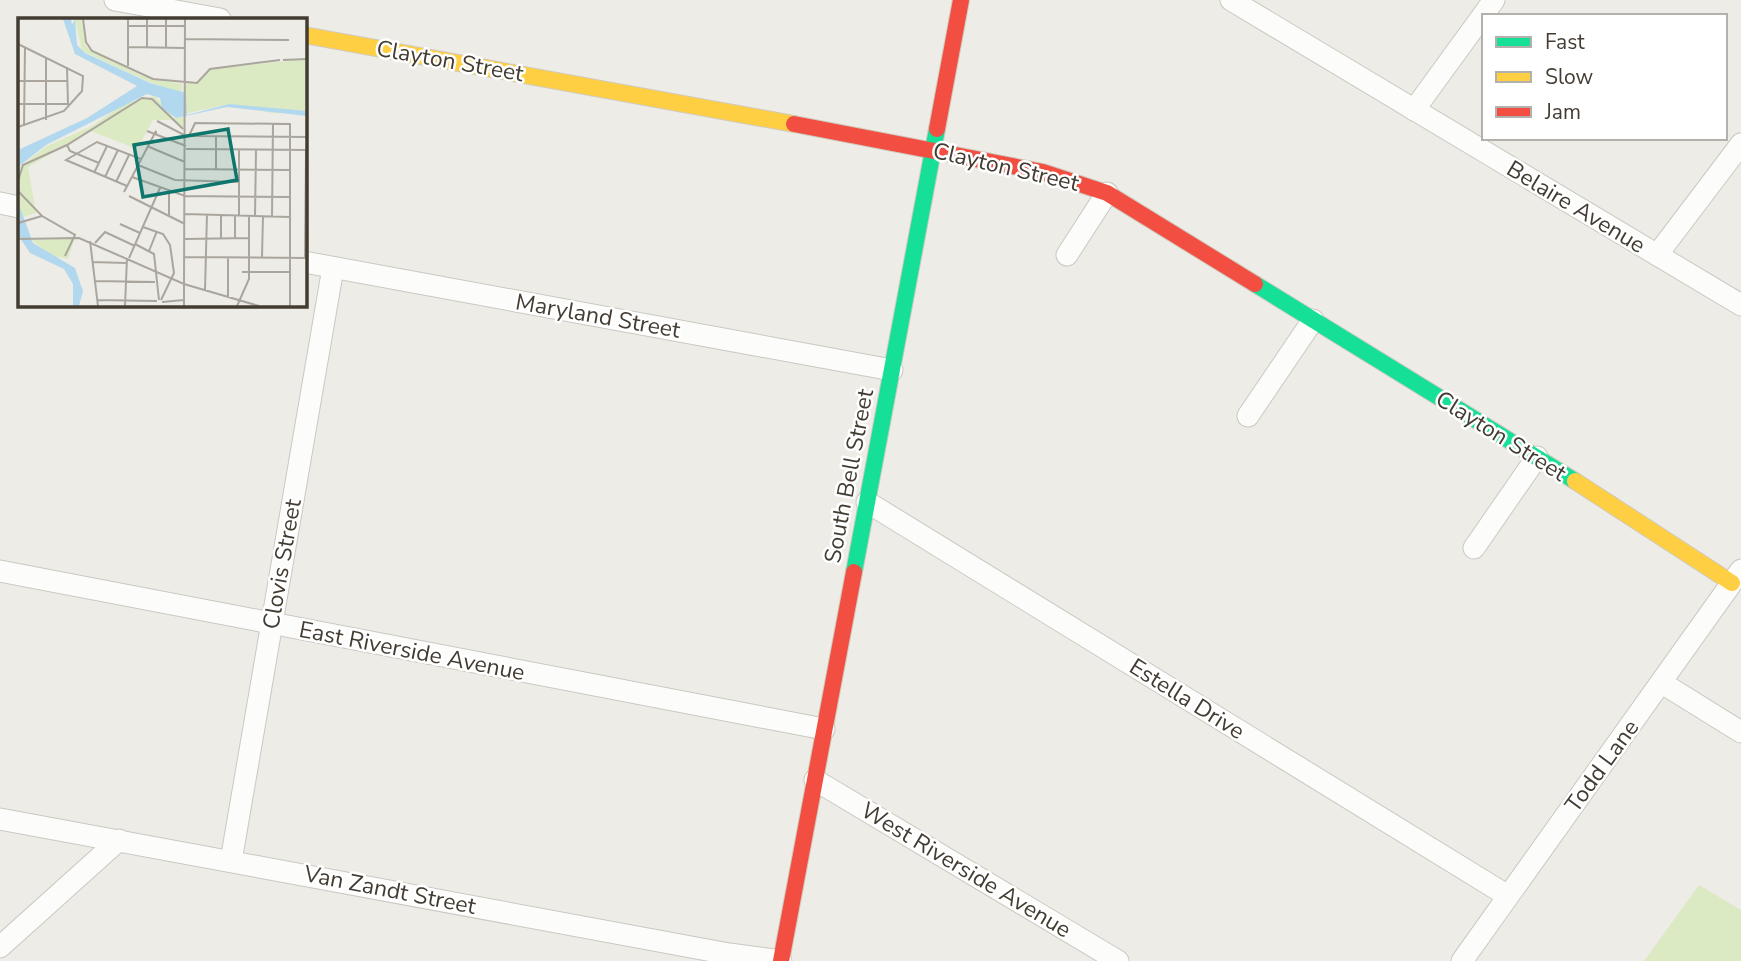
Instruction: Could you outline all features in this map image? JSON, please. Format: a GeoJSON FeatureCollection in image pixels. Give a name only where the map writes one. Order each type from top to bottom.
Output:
{"type":"FeatureCollection","features":[{"type":"Feature","properties":{"kind":"street"},"geometry":{"type":"LineString","coordinates":[[115,0],[214,18]]}},
{"type":"Feature","properties":{"kind":"street","name":"South Bell Street"},"geometry":{"type":"LineString","coordinates":[[781,961],[961,0]]}},
{"type":"Feature","properties":{"kind":"street","name":"Belaire Avenue"},"geometry":{"type":"LineString","coordinates":[[1244,4],[1414,110],[1741,305]]}},
{"type":"Feature","properties":{"kind":"street"},"geometry":{"type":"LineString","coordinates":[[1414,110],[1482,16]]}},
{"type":"Feature","properties":{"kind":"street","name":"Clayton Street"},"geometry":{"type":"LineString","coordinates":[[306,35],[933,149],[1043,172],[1107,193],[1536,457],[1736,576]]}},
{"type":"Feature","properties":{"kind":"street"},"geometry":{"type":"LineString","coordinates":[[1657,255],[1741,144]]}},
{"type":"Feature","properties":{"kind":"street"},"geometry":{"type":"LineString","coordinates":[[1067,255],[1107,193]]}},
{"type":"Feature","properties":{"kind":"street"},"geometry":{"type":"LineString","coordinates":[[0,203],[18,207]]}},
{"type":"Feature","properties":{"kind":"street","name":"Maryland Street"},"geometry":{"type":"LineString","coordinates":[[306,262],[892,370]]}},
{"type":"Feature","properties":{"kind":"street","name":"Clovis Street"},"geometry":{"type":"LineString","coordinates":[[231,861],[333,268]]}},
{"type":"Feature","properties":{"kind":"street"},"geometry":{"type":"LineString","coordinates":[[1248,416],[1313,320]]}},
{"type":"Feature","properties":{"kind":"street"},"geometry":{"type":"LineString","coordinates":[[1474,548],[1536,457]]}},
{"type":"Feature","properties":{"kind":"street","name":"Estella Drive"},"geometry":{"type":"LineString","coordinates":[[867,502],[1508,896]]}},
{"type":"Feature","properties":{"kind":"street","name":"East Riverside Avenue"},"geometry":{"type":"LineString","coordinates":[[0,571],[824,729]]}},
{"type":"Feature","properties":{"kind":"street","name":"Todd Lane"},"geometry":{"type":"LineString","coordinates":[[1462,961],[1736,576]]}},
{"type":"Feature","properties":{"kind":"street"},"geometry":{"type":"LineString","coordinates":[[1662,683],[1741,732]]}},
{"type":"Feature","properties":{"kind":"street","name":"West Riverside Avenue"},"geometry":{"type":"LineString","coordinates":[[815,780],[1118,961]]}},
{"type":"Feature","properties":{"kind":"street","name":"Van Zandt Street"},"geometry":{"type":"LineString","coordinates":[[0,819],[728,957],[781,961]]}},
{"type":"Feature","properties":{"kind":"street"},"geometry":{"type":"LineString","coordinates":[[0,947],[119,840]]}},
{"type":"Feature","properties":{"kind":"green space"},"geometry":{"type":"Polygon","coordinates":[[[1699,885],[1741,910],[1741,961],[1644,961],[1699,885]]]}},
{"type":"Feature","properties":{"kind":"traffic: fast"},"geometry":{"type":"LineString","coordinates":[[854,572],[937,129]]}},
{"type":"Feature","properties":{"kind":"traffic: fast"},"geometry":{"type":"LineString","coordinates":[[1255,284],[1575,481]]}},
{"type":"Feature","properties":{"kind":"traffic: slow"},"geometry":{"type":"LineString","coordinates":[[306,35],[794,124]]}},
{"type":"Feature","properties":{"kind":"traffic: slow"},"geometry":{"type":"LineString","coordinates":[[1575,481],[1732,583]]}},
{"type":"Feature","properties":{"kind":"traffic: jam"},"geometry":{"type":"LineString","coordinates":[[937,129],[961,0]]}},
{"type":"Feature","properties":{"kind":"traffic: jam"},"geometry":{"type":"LineString","coordinates":[[794,124],[1043,172],[1107,193],[1255,284]]}},
{"type":"Feature","properties":{"kind":"traffic: jam"},"geometry":{"type":"LineString","coordinates":[[781,961],[854,572]]}}]}
